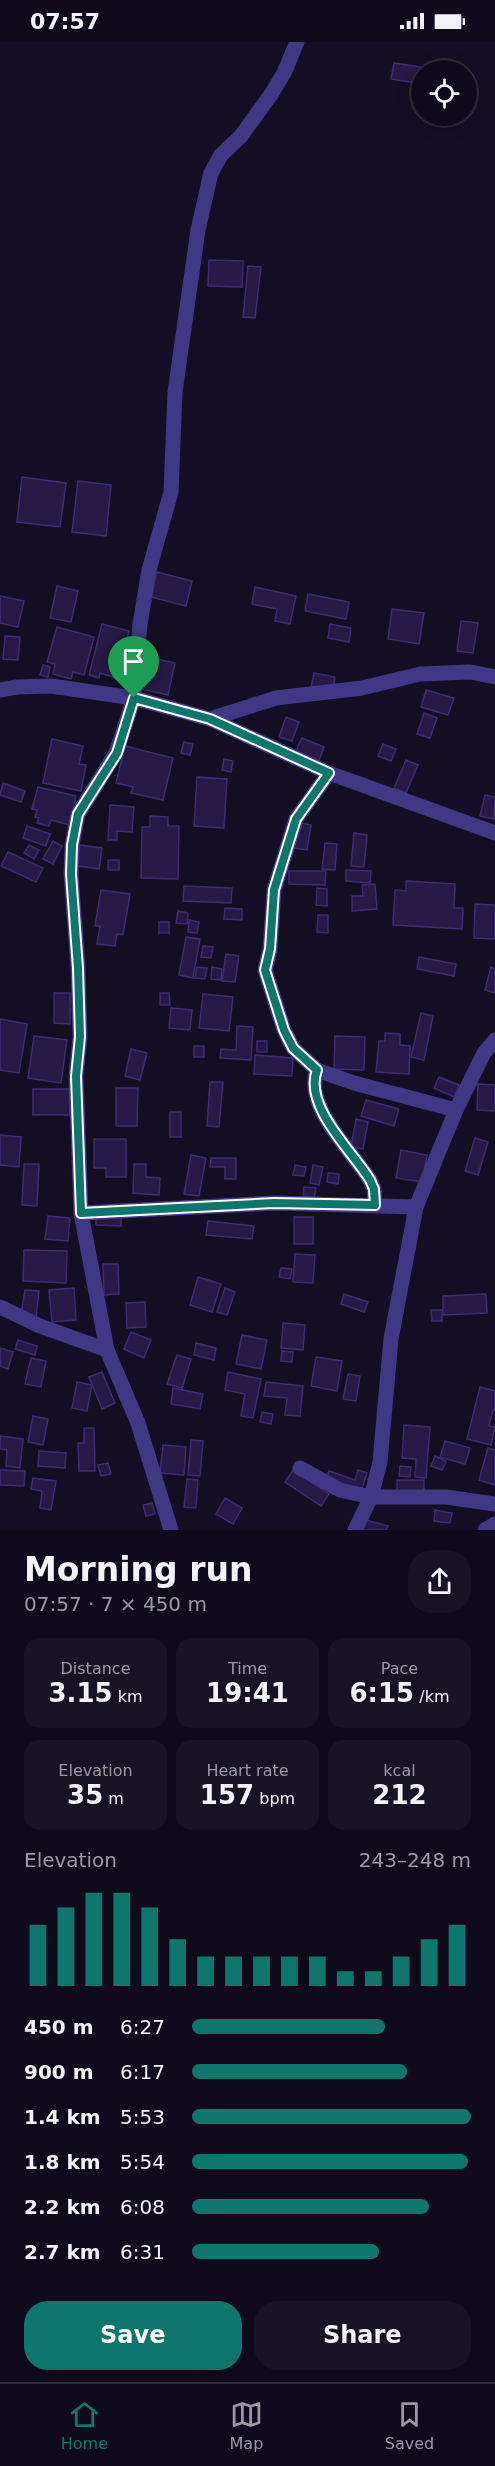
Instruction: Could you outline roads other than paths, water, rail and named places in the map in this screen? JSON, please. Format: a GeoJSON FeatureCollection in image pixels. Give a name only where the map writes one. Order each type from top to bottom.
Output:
{"type":"FeatureCollection","features":[{"type":"Feature","properties":{"kind":"street"},"geometry":{"type":"LineString","coordinates":[[171,1530],[138,1423],[107,1350],[81,1213],[76,1076],[80,1037],[71,874],[73,834],[82,806],[117,753],[134,698],[140,624],[149,570],[171,492],[175,392],[198,230],[211,173],[221,155],[241,136],[272,93],[284,73],[297,42]]}},
{"type":"Feature","properties":{"kind":"street"},"geometry":{"type":"LineString","coordinates":[[210,719],[276,698],[362,688],[420,674],[470,672],[495,676]]}},
{"type":"Feature","properties":{"kind":"street"},"geometry":{"type":"LineString","coordinates":[[0,690],[44,686],[134,698],[210,719],[329,773],[495,833]]}},
{"type":"Feature","properties":{"kind":"street"},"geometry":{"type":"LineString","coordinates":[[329,773],[296,819],[274,890],[270,949],[265,970],[284,1030],[293,1048],[317,1070],[354,1083],[456,1110]]}},
{"type":"Feature","properties":{"kind":"street"},"geometry":{"type":"LineString","coordinates":[[355,1530],[371,1497],[380,1462],[391,1339],[416,1207],[456,1110],[484,1053],[495,1040]]}},
{"type":"Feature","properties":{"kind":"street"},"geometry":{"type":"LineString","coordinates":[[317,1070],[314,1079],[315,1089],[325,1117],[370,1180],[374,1189],[375,1205]]}},
{"type":"Feature","properties":{"kind":"street"},"geometry":{"type":"LineString","coordinates":[[81,1213],[274,1203],[416,1207]]}},
{"type":"Feature","properties":{"kind":"street"},"geometry":{"type":"LineString","coordinates":[[0,1307],[40,1326],[107,1350]]}},
{"type":"Feature","properties":{"kind":"street"},"geometry":{"type":"LineString","coordinates":[[300,1468],[340,1490],[371,1497],[446,1497],[495,1504]]}},
{"type":"Feature","properties":{"kind":"street"},"geometry":{"type":"LineString","coordinates":[[485,1530],[495,1524]]}}]}
